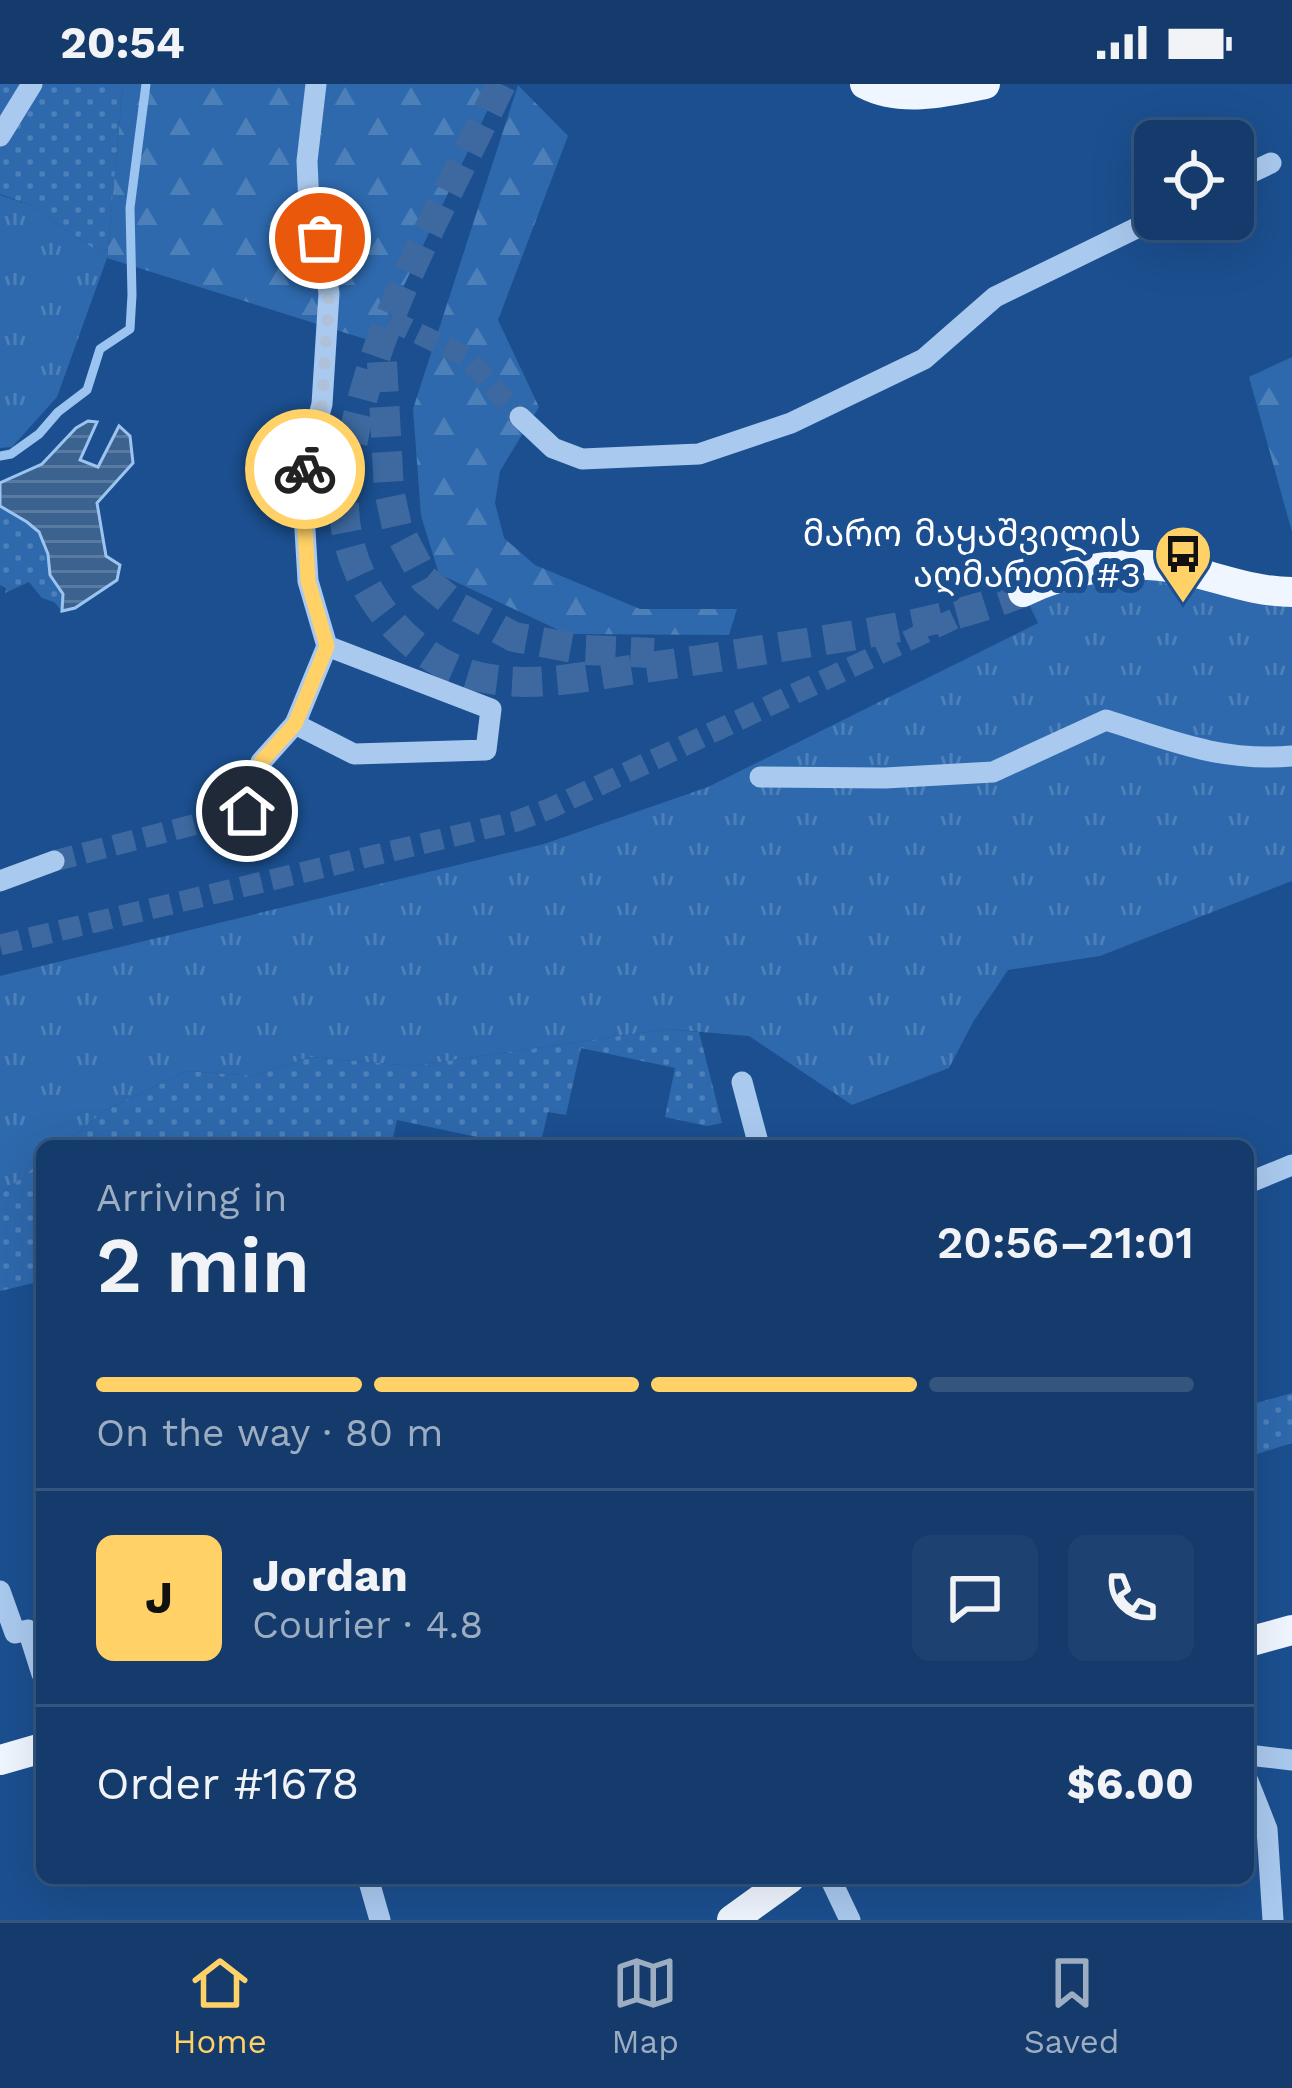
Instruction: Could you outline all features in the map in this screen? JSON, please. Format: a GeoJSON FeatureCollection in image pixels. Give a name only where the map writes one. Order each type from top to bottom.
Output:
{"type":"FeatureCollection","features":[{"type":"Feature","properties":{"kind":"main road"},"geometry":{"type":"LineString","coordinates":[[865,84],[879,92],[916,95],[985,84]]}},
{"type":"Feature","properties":{"kind":"main road"},"geometry":{"type":"LineString","coordinates":[[1023,592],[1086,570],[1148,565],[1178,568],[1255,589],[1292,592]]}},
{"type":"Feature","properties":{"kind":"main road"},"geometry":{"type":"LineString","coordinates":[[1254,1640],[1292,1630]]}},
{"type":"Feature","properties":{"kind":"main road"},"geometry":{"type":"LineString","coordinates":[[0,1760],[36,1750]]}},
{"type":"Feature","properties":{"kind":"main road"},"geometry":{"type":"LineString","coordinates":[[732,1920],[782,1884]]}},
{"type":"Feature","properties":{"kind":"street"},"geometry":{"type":"LineString","coordinates":[[0,136],[32,84]]}},
{"type":"Feature","properties":{"kind":"street"},"geometry":{"type":"LineString","coordinates":[[247,811],[261,762],[295,724],[327,646],[308,581],[302,479],[322,404],[329,293],[307,182],[316,84]]}},
{"type":"Feature","properties":{"kind":"street"},"geometry":{"type":"LineString","coordinates":[[1254,171],[1270,163]]}},
{"type":"Feature","properties":{"kind":"street"},"geometry":{"type":"LineString","coordinates":[[520,417],[553,448],[582,459],[699,454],[791,423],[924,359],[995,297],[1134,229]]}},
{"type":"Feature","properties":{"kind":"street"},"geometry":{"type":"LineString","coordinates":[[295,724],[353,754],[486,751],[491,709],[327,646]]}},
{"type":"Feature","properties":{"kind":"street"},"geometry":{"type":"LineString","coordinates":[[760,777],[885,778],[993,772],[1106,721],[1217,755],[1292,756]]}},
{"type":"Feature","properties":{"kind":"street"},"geometry":{"type":"LineString","coordinates":[[0,881],[54,861]]}},
{"type":"Feature","properties":{"kind":"street"},"geometry":{"type":"LineString","coordinates":[[742,1082],[757,1140]]}},
{"type":"Feature","properties":{"kind":"street"},"geometry":{"type":"LineString","coordinates":[[1254,1181],[1292,1165]]}},
{"type":"Feature","properties":{"kind":"street"},"geometry":{"type":"LineString","coordinates":[[0,1591],[15,1634],[28,1630],[36,1655]]}},
{"type":"Feature","properties":{"kind":"street"},"geometry":{"type":"LineString","coordinates":[[1254,1756],[1292,1760]]}},
{"type":"Feature","properties":{"kind":"street"},"geometry":{"type":"LineString","coordinates":[[1254,1796],[1267,1829],[1273,1920]]}},
{"type":"Feature","properties":{"kind":"street"},"geometry":{"type":"LineString","coordinates":[[370,1884],[380,1920]]}},
{"type":"Feature","properties":{"kind":"street"},"geometry":{"type":"LineString","coordinates":[[833,1884],[850,1920]]}},
{"type":"Feature","properties":{"kind":"green space"},"geometry":{"type":"Polygon","coordinates":[[[0,84],[123,84],[107,258],[32,206],[0,194],[0,84]]]}},
{"type":"Feature","properties":{"kind":"green space"},"geometry":{"type":"Polygon","coordinates":[[[123,84],[500,84],[399,296],[381,344],[107,258],[123,84]]]}},
{"type":"Feature","properties":{"kind":"green space"},"geometry":{"type":"Polygon","coordinates":[[[518,85],[568,136],[498,320],[539,407],[500,471],[495,503],[504,538],[535,565],[640,609],[737,609],[729,635],[567,634],[439,574],[421,516],[413,409],[518,85]]]}},
{"type":"Feature","properties":{"kind":"green space"},"geometry":{"type":"Polygon","coordinates":[[[0,195],[32,206],[107,258],[57,397],[12,447],[0,448],[0,195]]]}},
{"type":"Feature","properties":{"kind":"green space"},"geometry":{"type":"Polygon","coordinates":[[[1292,357],[1292,532],[1249,377],[1292,357]]]}},
{"type":"Feature","properties":{"kind":"green space"},"geometry":{"type":"Polygon","coordinates":[[[0,506],[41,538],[50,575],[62,595],[62,611],[29,582],[5,593],[0,585],[0,506]]]}},
{"type":"Feature","properties":{"kind":"green space"},"geometry":{"type":"Polygon","coordinates":[[[1086,570],[1292,592],[1292,881],[1100,956],[1008,970],[949,1068],[852,1105],[749,1036],[667,1029],[413,1066],[309,1057],[255,1076],[187,1071],[104,1111],[68,1140],[36,1140],[36,1166],[0,1195],[0,976],[544,844],[708,787],[1038,623],[1023,592],[1086,570]]]}},
{"type":"Feature","properties":{"kind":"green space"},"geometry":{"type":"Polygon","coordinates":[[[667,1029],[699,1032],[722,1123],[707,1126],[665,1117],[675,1068],[581,1048],[566,1115],[548,1112],[541,1140],[492,1140],[397,1120],[392,1140],[68,1140],[104,1111],[187,1071],[255,1076],[309,1057],[413,1066],[667,1029]]]}},
{"type":"Feature","properties":{"kind":"green space"},"geometry":{"type":"Polygon","coordinates":[[[36,1166],[36,1282],[0,1291],[0,1195],[36,1166]]]}},
{"type":"Feature","properties":{"kind":"green space"},"geometry":{"type":"Polygon","coordinates":[[[1292,1393],[1292,1443],[1254,1455],[1254,1404],[1292,1393]]]}},
{"type":"Feature","properties":{"kind":"shaded area"},"geometry":{"type":"Polygon","coordinates":[[[88,421],[97,422],[80,460],[98,467],[119,426],[130,436],[133,463],[97,503],[106,556],[120,565],[117,580],[75,608],[62,611],[63,594],[50,575],[39,532],[0,506],[0,483],[42,464],[88,421]]]}},
{"type":"Feature","properties":{"kind":"waterway"},"geometry":{"type":"LineString","coordinates":[[0,456],[11,454],[39,434],[87,390],[100,349],[130,329],[130,208],[146,84]]}},
{"type":"Feature","properties":{"kind":"tunnel"},"geometry":{"type":"LineString","coordinates":[[501,84],[388,322],[357,422],[344,499],[347,535],[366,586],[399,631],[443,664],[468,674],[549,681],[891,629],[1023,592]]}},
{"type":"Feature","properties":{"kind":"tunnel"},"geometry":{"type":"LineString","coordinates":[[390,320],[465,356],[520,417]]}},
{"type":"Feature","properties":{"kind":"tunnel"},"geometry":{"type":"LineString","coordinates":[[382,362],[389,490],[397,527],[425,580],[458,607],[514,637],[585,650],[654,653]]}},
{"type":"Feature","properties":{"kind":"tunnel"},"geometry":{"type":"LineString","coordinates":[[0,945],[517,821],[969,612]]}},
{"type":"Feature","properties":{"kind":"tunnel"},"geometry":{"type":"LineString","coordinates":[[54,861],[247,811]]}},
{"type":"Feature","properties":{"kind":"way so far"},"geometry":{"type":"LineString","coordinates":[[305,469],[322,404],[329,293],[320,238]]}},
{"type":"Feature","properties":{"kind":"place","name":"მარო მაყაშვილის აღმართი #3"},"geometry":{"type":"Point","coordinates":[1183,605]}},
{"type":"Feature","properties":{"kind":"route"},"geometry":{"type":"LineString","coordinates":[[247,811],[261,762],[295,724],[327,646],[308,581],[305,469]]}}]}
